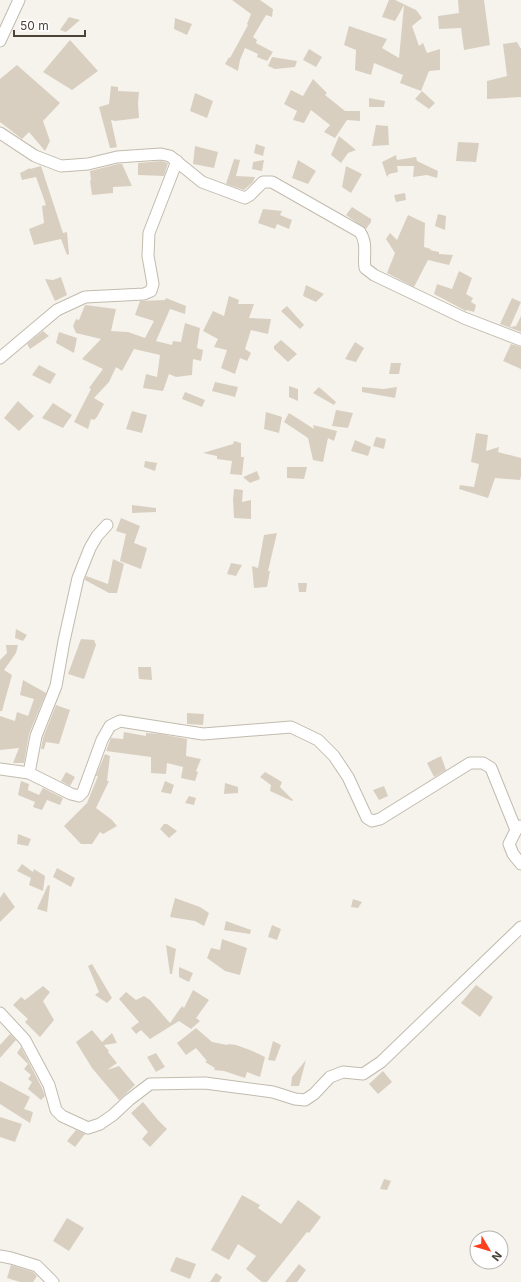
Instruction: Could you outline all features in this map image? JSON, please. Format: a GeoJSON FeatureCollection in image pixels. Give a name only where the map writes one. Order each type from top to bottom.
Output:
{"type":"FeatureCollection","features":[{"type":"Feature","properties":{"kind":"street"},"geometry":{"type":"LineString","coordinates":[[0,41],[19,0]]}},
{"type":"Feature","properties":{"kind":"street"},"geometry":{"type":"LineString","coordinates":[[0,133],[35,156],[61,166],[88,164],[117,157],[161,154],[170,156],[202,182],[245,198],[263,182],[272,182],[360,232],[365,239],[365,268],[374,275],[464,318],[521,340]]}},
{"type":"Feature","properties":{"kind":"street"},"geometry":{"type":"LineString","coordinates":[[0,358],[57,310],[85,297],[144,294],[151,291],[153,284],[148,256],[150,233],[177,161]]}},
{"type":"Feature","properties":{"kind":"street"},"geometry":{"type":"LineString","coordinates":[[29,773],[36,736],[56,686],[78,578],[90,548],[97,536],[107,525]]}},
{"type":"Feature","properties":{"kind":"street"},"geometry":{"type":"LineString","coordinates":[[0,769],[29,773],[71,794],[79,796],[83,792],[102,740],[110,726],[120,721],[203,734],[291,727],[318,740],[334,756],[348,777],[367,818],[372,821],[380,820],[470,763],[483,763],[491,768],[518,828],[509,844],[513,854],[521,864]]}},
{"type":"Feature","properties":{"kind":"street"},"geometry":{"type":"LineString","coordinates":[[0,1013],[25,1040],[49,1085],[56,1110],[62,1116],[88,1128],[100,1124],[113,1115],[129,1100],[150,1084],[205,1083],[273,1092],[295,1099],[305,1100],[314,1094],[330,1076],[343,1072],[363,1074],[382,1062],[521,927]]}},
{"type":"Feature","properties":{"kind":"street"},"geometry":{"type":"LineString","coordinates":[[0,1256],[37,1266],[53,1282]]}},
{"type":"Feature","properties":{"kind":"building"},"geometry":{"type":"Polygon","coordinates":[[[232,0],[260,0],[273,9],[272,17],[266,15],[253,37],[257,40],[256,43],[273,52],[267,61],[257,57],[258,54],[245,48],[240,60],[238,71],[225,64],[229,57],[230,58],[248,25],[247,24],[251,14],[232,0]]]}},
{"type":"Feature","properties":{"kind":"building"},"geometry":{"type":"Polygon","coordinates":[[[389,0],[395,0],[416,10],[422,18],[412,26],[419,46],[423,43],[427,53],[440,49],[440,70],[429,71],[421,91],[400,83],[403,75],[374,63],[371,75],[355,70],[356,50],[344,45],[349,26],[387,39],[382,48],[399,58],[404,5],[395,21],[382,17],[389,0]]]}},
{"type":"Feature","properties":{"kind":"building"},"geometry":{"type":"Polygon","coordinates":[[[458,0],[484,0],[490,45],[464,50],[461,28],[439,29],[438,16],[459,13],[458,0]]]}},
{"type":"Feature","properties":{"kind":"building"},"geometry":{"type":"Polygon","coordinates":[[[69,17],[80,20],[66,32],[60,30],[69,17]]]}},
{"type":"Feature","properties":{"kind":"building"},"geometry":{"type":"Polygon","coordinates":[[[175,18],[192,24],[187,35],[174,29],[175,18]]]}},
{"type":"Feature","properties":{"kind":"building"},"geometry":{"type":"Polygon","coordinates":[[[70,40],[98,71],[72,90],[43,72],[70,40]]]}},
{"type":"Feature","properties":{"kind":"building"},"geometry":{"type":"Polygon","coordinates":[[[517,42],[521,49],[521,97],[487,99],[487,81],[507,76],[503,44],[517,42]]]}},
{"type":"Feature","properties":{"kind":"building"},"geometry":{"type":"Polygon","coordinates":[[[309,49],[322,57],[316,67],[303,60],[309,49]]]}},
{"type":"Feature","properties":{"kind":"building"},"geometry":{"type":"Polygon","coordinates":[[[272,57],[297,61],[295,67],[275,69],[268,66],[272,57]]]}},
{"type":"Feature","properties":{"kind":"building"},"geometry":{"type":"Polygon","coordinates":[[[17,65],[60,103],[43,121],[50,141],[45,151],[29,132],[22,139],[0,122],[0,79],[17,65]]]}},
{"type":"Feature","properties":{"kind":"building"},"geometry":{"type":"Polygon","coordinates":[[[313,79],[327,93],[325,95],[345,111],[360,111],[360,121],[347,120],[335,138],[324,132],[330,125],[311,110],[304,123],[293,120],[297,111],[284,104],[291,90],[303,96],[313,79]]]}},
{"type":"Feature","properties":{"kind":"building"},"geometry":{"type":"Polygon","coordinates":[[[111,86],[118,87],[118,91],[139,92],[139,118],[115,121],[111,120],[117,147],[110,148],[99,107],[109,104],[111,86]]]}},
{"type":"Feature","properties":{"kind":"building"},"geometry":{"type":"Polygon","coordinates":[[[422,91],[435,103],[429,109],[415,99],[422,91]]]}},
{"type":"Feature","properties":{"kind":"building"},"geometry":{"type":"Polygon","coordinates":[[[195,93],[213,101],[207,118],[190,111],[195,93]]]}},
{"type":"Feature","properties":{"kind":"building"},"geometry":{"type":"Polygon","coordinates":[[[369,98],[385,101],[384,107],[369,107],[369,98]]]}},
{"type":"Feature","properties":{"kind":"building"},"geometry":{"type":"Polygon","coordinates":[[[376,125],[388,126],[389,145],[372,146],[376,125]]]}},
{"type":"Feature","properties":{"kind":"building"},"geometry":{"type":"Polygon","coordinates":[[[339,136],[356,150],[348,153],[341,163],[331,155],[339,136]]]}},
{"type":"Feature","properties":{"kind":"building"},"geometry":{"type":"Polygon","coordinates":[[[458,142],[479,143],[476,162],[456,161],[458,142]]]}},
{"type":"Feature","properties":{"kind":"building"},"geometry":{"type":"Polygon","coordinates":[[[256,144],[265,147],[263,156],[254,153],[256,144]]]}},
{"type":"Feature","properties":{"kind":"building"},"geometry":{"type":"Polygon","coordinates":[[[195,146],[218,152],[214,168],[193,164],[195,146]]]}},
{"type":"Feature","properties":{"kind":"building"},"geometry":{"type":"Polygon","coordinates":[[[396,155],[397,160],[416,157],[417,161],[438,171],[437,178],[427,175],[413,177],[414,166],[397,166],[398,172],[389,174],[387,177],[382,162],[396,155]]]}},
{"type":"Feature","properties":{"kind":"building"},"geometry":{"type":"Polygon","coordinates":[[[234,159],[240,160],[236,176],[255,177],[253,182],[244,190],[226,184],[234,159]]]}},
{"type":"Feature","properties":{"kind":"building"},"geometry":{"type":"Polygon","coordinates":[[[264,160],[262,171],[252,169],[253,162],[264,160]]]}},
{"type":"Feature","properties":{"kind":"building"},"geometry":{"type":"Polygon","coordinates":[[[298,160],[316,171],[308,184],[292,178],[298,160]]]}},
{"type":"Feature","properties":{"kind":"building"},"geometry":{"type":"Polygon","coordinates":[[[161,161],[168,163],[164,176],[138,175],[138,163],[161,161]]]}},
{"type":"Feature","properties":{"kind":"building"},"geometry":{"type":"Polygon","coordinates":[[[122,164],[132,186],[113,187],[113,193],[92,195],[90,171],[122,164]]]}},
{"type":"Feature","properties":{"kind":"building"},"geometry":{"type":"Polygon","coordinates":[[[41,166],[63,233],[67,232],[69,254],[67,255],[61,239],[34,245],[29,229],[44,223],[42,206],[46,205],[36,177],[22,180],[20,173],[30,168],[41,166]]]}},
{"type":"Feature","properties":{"kind":"building"},"geometry":{"type":"Polygon","coordinates":[[[346,166],[362,174],[351,193],[342,187],[346,166]]]}},
{"type":"Feature","properties":{"kind":"building"},"geometry":{"type":"Polygon","coordinates":[[[405,193],[406,200],[396,202],[394,195],[405,193]]]}},
{"type":"Feature","properties":{"kind":"building"},"geometry":{"type":"Polygon","coordinates":[[[352,207],[371,219],[371,222],[366,229],[346,215],[352,207]]]}},
{"type":"Feature","properties":{"kind":"building"},"geometry":{"type":"Polygon","coordinates":[[[263,209],[282,211],[280,215],[292,220],[289,229],[277,224],[275,229],[258,223],[263,209]]]}},
{"type":"Feature","properties":{"kind":"building"},"geometry":{"type":"Polygon","coordinates":[[[438,214],[446,216],[445,230],[435,226],[438,214]]]}},
{"type":"Feature","properties":{"kind":"building"},"geometry":{"type":"Polygon","coordinates":[[[408,215],[425,223],[424,247],[439,252],[439,254],[453,255],[449,265],[428,260],[414,287],[387,273],[395,253],[386,239],[390,233],[397,240],[408,215]]]}},
{"type":"Feature","properties":{"kind":"building"},"geometry":{"type":"Polygon","coordinates":[[[459,271],[472,278],[466,294],[473,298],[471,302],[476,305],[474,312],[466,311],[434,294],[437,284],[452,289],[459,271]]]}},
{"type":"Feature","properties":{"kind":"building"},"geometry":{"type":"Polygon","coordinates":[[[61,277],[67,295],[55,301],[45,279],[53,280],[61,277]]]}},
{"type":"Feature","properties":{"kind":"building"},"geometry":{"type":"Polygon","coordinates":[[[306,285],[324,294],[316,302],[303,296],[306,285]]]}},
{"type":"Feature","properties":{"kind":"building"},"geometry":{"type":"Polygon","coordinates":[[[229,296],[239,300],[238,304],[254,304],[249,318],[271,319],[268,334],[251,330],[245,349],[251,353],[247,361],[240,358],[235,374],[221,368],[227,350],[214,347],[218,339],[203,331],[213,311],[224,316],[229,296]]]}},
{"type":"Feature","properties":{"kind":"building"},"geometry":{"type":"Polygon","coordinates":[[[166,298],[186,306],[185,314],[170,309],[156,341],[172,345],[173,341],[181,342],[185,323],[200,328],[197,348],[203,350],[201,361],[193,359],[192,375],[176,377],[169,374],[163,391],[143,388],[146,374],[157,377],[160,355],[134,349],[122,371],[116,367],[109,382],[94,398],[104,404],[97,417],[94,420],[91,419],[88,429],[74,422],[91,389],[89,388],[103,369],[82,359],[101,339],[76,333],[73,326],[76,319],[79,320],[85,305],[116,309],[111,331],[128,332],[145,338],[154,321],[135,315],[140,301],[165,300],[166,298]]]}},
{"type":"Feature","properties":{"kind":"building"},"geometry":{"type":"Polygon","coordinates":[[[512,298],[521,302],[510,327],[516,326],[521,316],[521,332],[500,324],[512,298]]]}},
{"type":"Feature","properties":{"kind":"building"},"geometry":{"type":"Polygon","coordinates":[[[287,306],[304,325],[300,329],[281,311],[287,306]]]}},
{"type":"Feature","properties":{"kind":"building"},"geometry":{"type":"Polygon","coordinates":[[[43,331],[49,336],[30,349],[27,344],[43,331]]]}},
{"type":"Feature","properties":{"kind":"building"},"geometry":{"type":"Polygon","coordinates":[[[59,332],[77,338],[74,353],[56,343],[59,332]]]}},
{"type":"Feature","properties":{"kind":"building"},"geometry":{"type":"Polygon","coordinates":[[[281,340],[297,354],[288,362],[274,349],[274,346],[281,340]]]}},
{"type":"Feature","properties":{"kind":"building"},"geometry":{"type":"Polygon","coordinates":[[[355,342],[364,348],[356,362],[345,359],[355,342]]]}},
{"type":"Feature","properties":{"kind":"building"},"geometry":{"type":"Polygon","coordinates":[[[511,344],[521,347],[521,369],[503,361],[511,344]]]}},
{"type":"Feature","properties":{"kind":"building"},"geometry":{"type":"Polygon","coordinates":[[[391,363],[401,363],[399,374],[389,374],[391,363]]]}},
{"type":"Feature","properties":{"kind":"building"},"geometry":{"type":"Polygon","coordinates":[[[39,365],[56,374],[50,384],[32,375],[39,365]]]}},
{"type":"Feature","properties":{"kind":"building"},"geometry":{"type":"Polygon","coordinates":[[[215,382],[238,387],[235,397],[212,391],[215,382]]]}},
{"type":"Feature","properties":{"kind":"building"},"geometry":{"type":"Polygon","coordinates":[[[289,386],[298,389],[298,401],[289,397],[289,386]]]}},
{"type":"Feature","properties":{"kind":"building"},"geometry":{"type":"Polygon","coordinates":[[[319,387],[336,402],[334,405],[313,393],[319,387]]]}},
{"type":"Feature","properties":{"kind":"building"},"geometry":{"type":"Polygon","coordinates":[[[362,387],[384,389],[397,387],[395,398],[362,392],[362,387]]]}},
{"type":"Feature","properties":{"kind":"building"},"geometry":{"type":"Polygon","coordinates":[[[185,392],[205,400],[202,407],[182,399],[185,392]]]}},
{"type":"Feature","properties":{"kind":"building"},"geometry":{"type":"Polygon","coordinates":[[[18,401],[34,416],[19,431],[4,418],[18,401]]]}},
{"type":"Feature","properties":{"kind":"building"},"geometry":{"type":"Polygon","coordinates":[[[53,403],[72,415],[63,428],[42,418],[53,403]]]}},
{"type":"Feature","properties":{"kind":"building"},"geometry":{"type":"Polygon","coordinates":[[[336,410],[353,413],[348,428],[332,426],[336,410]]]}},
{"type":"Feature","properties":{"kind":"building"},"geometry":{"type":"Polygon","coordinates":[[[132,411],[147,415],[142,433],[126,429],[132,411]]]}},
{"type":"Feature","properties":{"kind":"building"},"geometry":{"type":"Polygon","coordinates":[[[266,412],[282,417],[279,433],[264,429],[266,412]]]}},
{"type":"Feature","properties":{"kind":"building"},"geometry":{"type":"Polygon","coordinates":[[[289,413],[314,429],[313,425],[337,431],[334,441],[328,438],[323,462],[313,460],[308,438],[284,422],[289,413]]]}},
{"type":"Feature","properties":{"kind":"building"},"geometry":{"type":"Polygon","coordinates":[[[476,433],[488,435],[486,451],[499,447],[498,452],[521,458],[520,480],[495,478],[488,498],[459,489],[460,485],[474,487],[479,464],[471,462],[476,433]]]}},
{"type":"Feature","properties":{"kind":"building"},"geometry":{"type":"Polygon","coordinates":[[[376,437],[386,439],[384,449],[373,446],[376,437]]]}},
{"type":"Feature","properties":{"kind":"building"},"geometry":{"type":"Polygon","coordinates":[[[355,440],[371,447],[368,456],[351,451],[355,440]]]}},
{"type":"Feature","properties":{"kind":"building"},"geometry":{"type":"Polygon","coordinates":[[[234,441],[241,443],[241,457],[244,457],[242,475],[230,474],[232,461],[217,459],[217,456],[203,453],[233,444],[234,441]]]}},
{"type":"Feature","properties":{"kind":"building"},"geometry":{"type":"Polygon","coordinates":[[[145,461],[157,463],[155,471],[144,467],[145,461]]]}},
{"type":"Feature","properties":{"kind":"building"},"geometry":{"type":"Polygon","coordinates":[[[287,467],[307,467],[304,479],[287,478],[287,467]]]}},
{"type":"Feature","properties":{"kind":"building"},"geometry":{"type":"Polygon","coordinates":[[[257,471],[260,479],[250,483],[243,477],[257,471]]]}},
{"type":"Feature","properties":{"kind":"building"},"geometry":{"type":"Polygon","coordinates":[[[234,489],[243,490],[242,502],[251,500],[251,519],[234,518],[234,489]]]}},
{"type":"Feature","properties":{"kind":"building"},"geometry":{"type":"Polygon","coordinates":[[[132,505],[156,508],[156,512],[132,513],[132,505]]]}},
{"type":"Feature","properties":{"kind":"building"},"geometry":{"type":"Polygon","coordinates":[[[121,518],[140,526],[134,543],[147,548],[141,569],[120,561],[126,534],[116,531],[121,518]]]}},
{"type":"Feature","properties":{"kind":"building"},"geometry":{"type":"Polygon","coordinates":[[[277,533],[268,571],[270,571],[267,587],[254,588],[252,566],[258,568],[264,535],[277,533]]]}},
{"type":"Feature","properties":{"kind":"building"},"geometry":{"type":"Polygon","coordinates":[[[113,559],[124,564],[117,593],[109,593],[85,580],[86,576],[108,584],[113,559]]]}},
{"type":"Feature","properties":{"kind":"building"},"geometry":{"type":"Polygon","coordinates":[[[231,563],[242,565],[236,576],[227,574],[231,563]]]}},
{"type":"Feature","properties":{"kind":"building"},"geometry":{"type":"Polygon","coordinates":[[[298,583],[307,583],[306,592],[299,592],[298,583]]]}},
{"type":"Feature","properties":{"kind":"building"},"geometry":{"type":"Polygon","coordinates":[[[16,629],[27,635],[23,641],[15,638],[16,629]]]}},
{"type":"Feature","properties":{"kind":"building"},"geometry":{"type":"Polygon","coordinates":[[[81,639],[94,640],[96,645],[84,679],[68,674],[81,639]]]}},
{"type":"Feature","properties":{"kind":"building"},"geometry":{"type":"Polygon","coordinates":[[[6,645],[18,645],[16,653],[4,670],[12,675],[2,711],[0,711],[0,660],[7,653],[6,645]]]}},
{"type":"Feature","properties":{"kind":"building"},"geometry":{"type":"Polygon","coordinates":[[[138,667],[151,667],[152,680],[139,679],[138,667]]]}},
{"type":"Feature","properties":{"kind":"building"},"geometry":{"type":"Polygon","coordinates":[[[23,680],[46,693],[29,734],[24,763],[13,763],[19,748],[0,750],[0,716],[15,721],[17,712],[28,716],[34,699],[20,695],[23,680]]]}},
{"type":"Feature","properties":{"kind":"building"},"geometry":{"type":"Polygon","coordinates":[[[56,705],[70,710],[59,744],[46,742],[44,749],[41,749],[43,738],[56,705]]]}},
{"type":"Feature","properties":{"kind":"building"},"geometry":{"type":"Polygon","coordinates":[[[187,713],[204,714],[203,725],[187,724],[187,713]]]}},
{"type":"Feature","properties":{"kind":"building"},"geometry":{"type":"Polygon","coordinates":[[[124,732],[146,736],[146,733],[160,734],[187,739],[186,756],[201,759],[196,771],[198,772],[195,781],[181,778],[183,767],[167,763],[166,774],[151,773],[151,757],[106,751],[111,738],[123,739],[124,732]]]}},
{"type":"Feature","properties":{"kind":"building"},"geometry":{"type":"Polygon","coordinates":[[[105,754],[110,756],[107,781],[109,781],[96,808],[112,820],[117,826],[103,834],[100,832],[92,844],[81,844],[64,826],[87,803],[105,754]]]}},
{"type":"Feature","properties":{"kind":"building"},"geometry":{"type":"Polygon","coordinates":[[[441,756],[446,770],[434,777],[427,763],[441,756]]]}},
{"type":"Feature","properties":{"kind":"building"},"geometry":{"type":"Polygon","coordinates":[[[66,772],[75,777],[70,786],[61,781],[66,772]]]}},
{"type":"Feature","properties":{"kind":"building"},"geometry":{"type":"Polygon","coordinates":[[[265,772],[282,782],[280,787],[293,800],[292,801],[270,791],[271,785],[260,777],[265,772]]]}},
{"type":"Feature","properties":{"kind":"building"},"geometry":{"type":"Polygon","coordinates":[[[21,781],[29,784],[28,790],[39,795],[43,788],[63,798],[60,805],[47,800],[42,810],[33,807],[35,802],[18,795],[21,781]]]}},
{"type":"Feature","properties":{"kind":"building"},"geometry":{"type":"Polygon","coordinates":[[[165,781],[174,785],[171,794],[161,792],[165,781]]]}},
{"type":"Feature","properties":{"kind":"building"},"geometry":{"type":"Polygon","coordinates":[[[225,783],[238,787],[238,793],[224,794],[225,783]]]}},
{"type":"Feature","properties":{"kind":"building"},"geometry":{"type":"Polygon","coordinates":[[[384,786],[388,796],[379,800],[373,790],[384,786]]]}},
{"type":"Feature","properties":{"kind":"building"},"geometry":{"type":"Polygon","coordinates":[[[189,796],[196,798],[194,805],[185,803],[189,796]]]}},
{"type":"Feature","properties":{"kind":"building"},"geometry":{"type":"Polygon","coordinates":[[[164,824],[167,824],[177,831],[169,838],[160,829],[164,824]]]}},
{"type":"Feature","properties":{"kind":"building"},"geometry":{"type":"Polygon","coordinates":[[[18,834],[31,839],[28,846],[17,844],[18,834]]]}},
{"type":"Feature","properties":{"kind":"building"},"geometry":{"type":"Polygon","coordinates":[[[22,864],[33,872],[34,869],[45,876],[43,891],[29,885],[31,878],[17,871],[22,864]]]}},
{"type":"Feature","properties":{"kind":"building"},"geometry":{"type":"Polygon","coordinates":[[[57,868],[75,878],[71,887],[53,877],[57,868]]]}},
{"type":"Feature","properties":{"kind":"building"},"geometry":{"type":"Polygon","coordinates":[[[48,885],[50,886],[47,912],[37,909],[48,885]]]}},
{"type":"Feature","properties":{"kind":"building"},"geometry":{"type":"Polygon","coordinates":[[[4,892],[15,907],[0,922],[0,898],[4,892]]]}},
{"type":"Feature","properties":{"kind":"building"},"geometry":{"type":"Polygon","coordinates":[[[175,898],[200,907],[209,913],[204,926],[195,921],[170,917],[175,898]]]}},
{"type":"Feature","properties":{"kind":"building"},"geometry":{"type":"Polygon","coordinates":[[[353,899],[362,902],[358,908],[351,907],[353,899]]]}},
{"type":"Feature","properties":{"kind":"building"},"geometry":{"type":"Polygon","coordinates":[[[226,921],[251,930],[250,934],[224,930],[226,921]]]}},
{"type":"Feature","properties":{"kind":"building"},"geometry":{"type":"Polygon","coordinates":[[[272,925],[281,929],[277,940],[268,937],[272,925]]]}},
{"type":"Feature","properties":{"kind":"building"},"geometry":{"type":"Polygon","coordinates":[[[222,939],[247,948],[240,975],[225,971],[207,958],[211,948],[220,950],[222,939]]]}},
{"type":"Feature","properties":{"kind":"building"},"geometry":{"type":"Polygon","coordinates":[[[166,945],[176,949],[172,974],[170,974],[166,945]]]}},
{"type":"Feature","properties":{"kind":"building"},"geometry":{"type":"Polygon","coordinates":[[[92,964],[112,998],[107,1003],[95,995],[99,992],[88,966],[92,964]]]}},
{"type":"Feature","properties":{"kind":"building"},"geometry":{"type":"Polygon","coordinates":[[[179,967],[193,973],[189,982],[179,977],[179,967]]]}},
{"type":"Feature","properties":{"kind":"building"},"geometry":{"type":"Polygon","coordinates":[[[476,985],[493,997],[480,1017],[461,1003],[476,985]]]}},
{"type":"Feature","properties":{"kind":"building"},"geometry":{"type":"Polygon","coordinates":[[[43,986],[50,992],[43,1001],[54,1020],[40,1037],[25,1022],[28,1019],[13,1005],[21,997],[25,1000],[43,986]]]}},
{"type":"Feature","properties":{"kind":"building"},"geometry":{"type":"Polygon","coordinates":[[[193,990],[209,1000],[196,1018],[200,1021],[191,1029],[179,1021],[150,1039],[141,1030],[136,1034],[131,1028],[139,1022],[119,999],[126,992],[136,1000],[144,996],[150,1000],[170,1023],[182,1006],[184,1008],[193,990]]]}},
{"type":"Feature","properties":{"kind":"building"},"geometry":{"type":"Polygon","coordinates":[[[196,1028],[212,1042],[236,1045],[265,1057],[260,1077],[247,1072],[245,1078],[224,1071],[214,1070],[215,1068],[205,1062],[207,1061],[196,1048],[186,1055],[177,1043],[196,1028]]]}},
{"type":"Feature","properties":{"kind":"building"},"geometry":{"type":"Polygon","coordinates":[[[92,1030],[102,1042],[112,1033],[117,1043],[104,1045],[117,1063],[107,1070],[119,1066],[135,1085],[119,1100],[92,1068],[76,1042],[92,1030]]]}},
{"type":"Feature","properties":{"kind":"building"},"geometry":{"type":"Polygon","coordinates":[[[10,1034],[16,1040],[0,1058],[0,1045],[10,1034]]]}},
{"type":"Feature","properties":{"kind":"building"},"geometry":{"type":"Polygon","coordinates":[[[273,1041],[281,1045],[275,1061],[268,1060],[273,1041]]]}},
{"type":"Feature","properties":{"kind":"building"},"geometry":{"type":"Polygon","coordinates":[[[21,1047],[42,1088],[45,1096],[41,1100],[28,1089],[32,1082],[28,1079],[31,1075],[24,1069],[28,1064],[17,1053],[21,1047]]]}},
{"type":"Feature","properties":{"kind":"building"},"geometry":{"type":"Polygon","coordinates":[[[156,1053],[165,1067],[156,1072],[147,1057],[156,1053]]]}},
{"type":"Feature","properties":{"kind":"building"},"geometry":{"type":"Polygon","coordinates":[[[306,1060],[299,1086],[291,1086],[292,1077],[306,1060]]]}},
{"type":"Feature","properties":{"kind":"building"},"geometry":{"type":"Polygon","coordinates":[[[383,1071],[392,1082],[378,1094],[369,1084],[383,1071]]]}},
{"type":"Feature","properties":{"kind":"building"},"geometry":{"type":"Polygon","coordinates":[[[0,1081],[30,1097],[24,1109],[33,1112],[30,1123],[0,1104],[0,1081]]]}},
{"type":"Feature","properties":{"kind":"building"},"geometry":{"type":"Polygon","coordinates":[[[143,1102],[167,1129],[150,1147],[142,1139],[148,1132],[131,1113],[143,1102]]]}},
{"type":"Feature","properties":{"kind":"building"},"geometry":{"type":"Polygon","coordinates":[[[0,1117],[22,1124],[15,1142],[0,1137],[0,1117]]]}},
{"type":"Feature","properties":{"kind":"building"},"geometry":{"type":"Polygon","coordinates":[[[76,1130],[85,1134],[75,1147],[67,1141],[76,1130]]]}},
{"type":"Feature","properties":{"kind":"building"},"geometry":{"type":"Polygon","coordinates":[[[384,1179],[391,1181],[387,1190],[380,1189],[384,1179]]]}},
{"type":"Feature","properties":{"kind":"building"},"geometry":{"type":"Polygon","coordinates":[[[242,1195],[260,1205],[258,1208],[281,1224],[298,1200],[321,1217],[267,1282],[262,1282],[246,1269],[256,1256],[238,1244],[229,1260],[211,1250],[242,1195]]]}},
{"type":"Feature","properties":{"kind":"building"},"geometry":{"type":"Polygon","coordinates":[[[67,1218],[84,1228],[69,1251],[53,1241],[67,1218]]]}},
{"type":"Feature","properties":{"kind":"building"},"geometry":{"type":"Polygon","coordinates":[[[176,1257],[196,1264],[190,1279],[170,1271],[176,1257]]]}},
{"type":"Feature","properties":{"kind":"building"},"geometry":{"type":"Polygon","coordinates":[[[299,1264],[306,1270],[297,1282],[285,1282],[299,1264]]]}},
{"type":"Feature","properties":{"kind":"building"},"geometry":{"type":"Polygon","coordinates":[[[11,1265],[33,1272],[37,1276],[33,1282],[20,1282],[7,1278],[11,1265]]]}},
{"type":"Feature","properties":{"kind":"building"},"geometry":{"type":"Polygon","coordinates":[[[216,1273],[222,1277],[219,1282],[210,1282],[216,1273]]]}}]}
